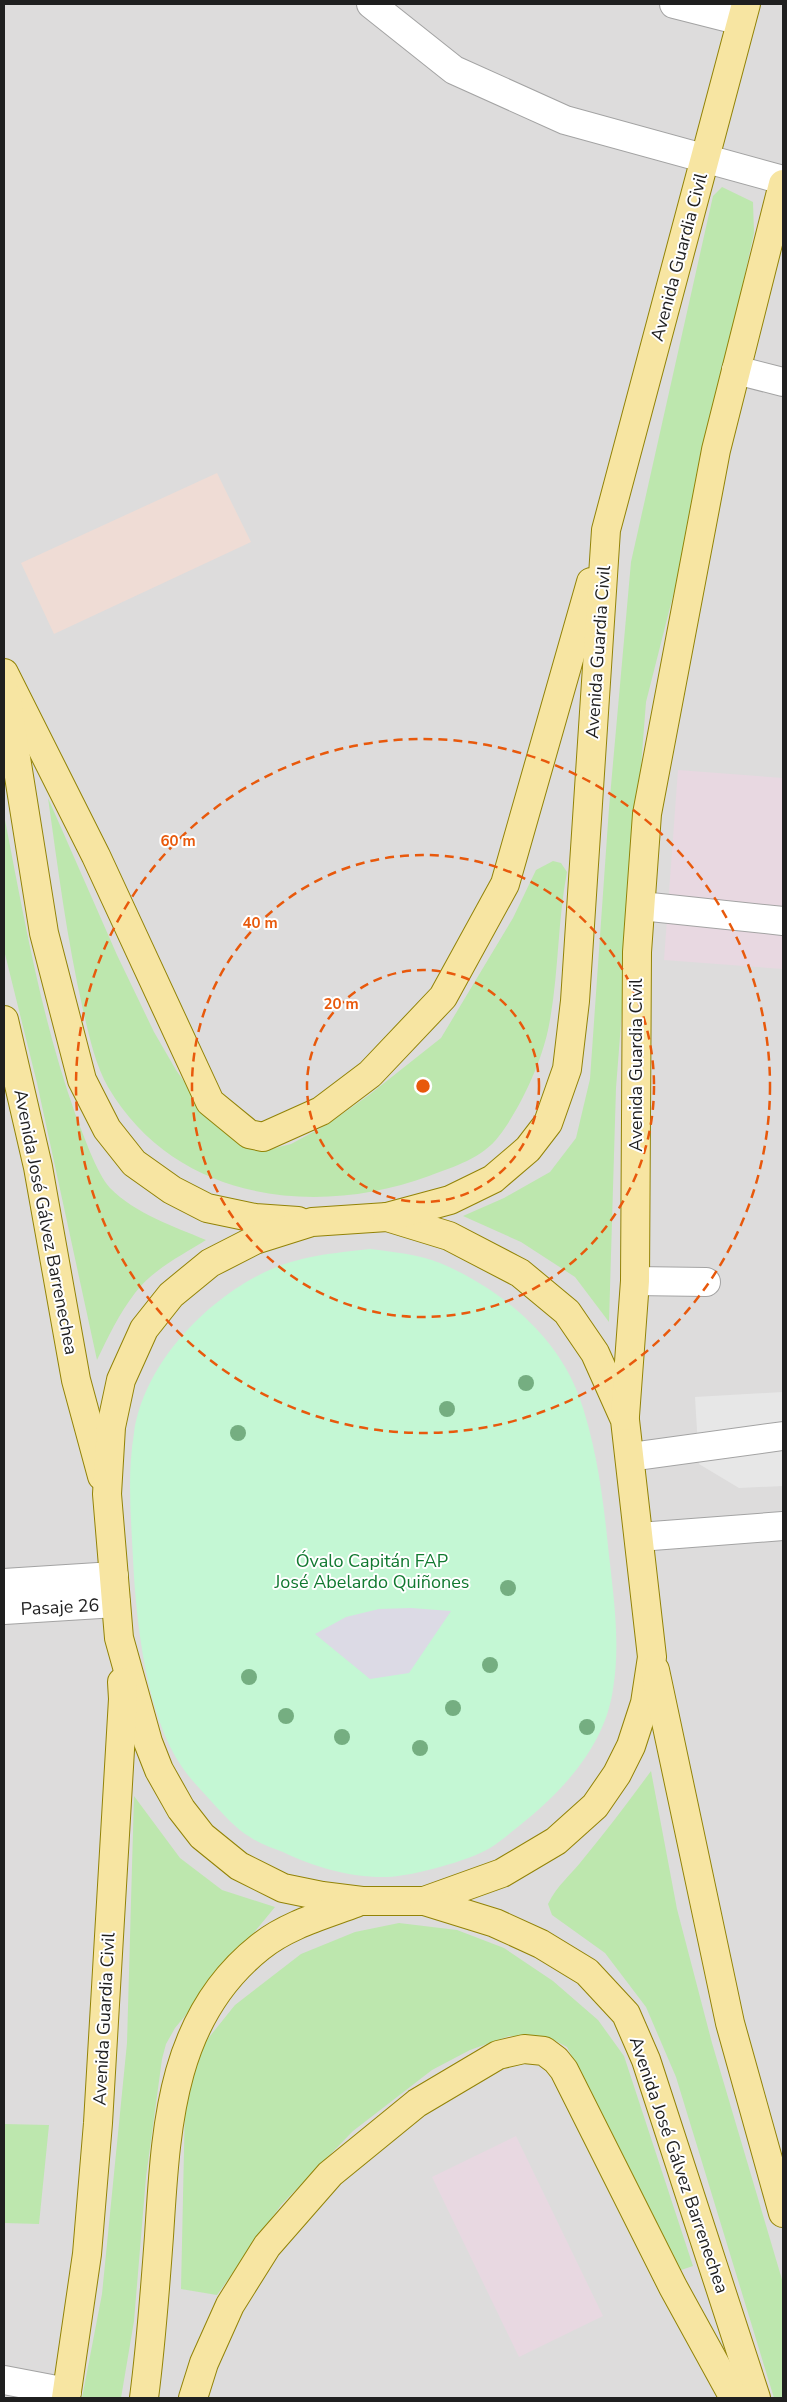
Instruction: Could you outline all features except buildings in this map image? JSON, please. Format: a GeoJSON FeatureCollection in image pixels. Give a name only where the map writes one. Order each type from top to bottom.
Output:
{"type":"FeatureCollection","features":[{"type":"Feature","properties":{"kind":"main road","name":"Avenida Guardia Civil"},"geometry":{"type":"LineString","coordinates":[[387,1217],[450,1200],[493,1179],[510,1166],[528,1149],[548,1123],[567,1069],[575,1001],[606,530],[744,12]]}},
{"type":"Feature","properties":{"kind":"main road","name":"Avenida Guardia Civil"},"geometry":{"type":"LineString","coordinates":[[625,1420],[635,1281],[637,952],[647,814],[716,450],[783,184]]}},
{"type":"Feature","properties":{"kind":"main road"},"geometry":{"type":"LineString","coordinates":[[4,673],[96,856],[210,1102],[249,1134],[263,1137],[321,1111],[370,1074],[443,997],[505,884],[606,530]]}},
{"type":"Feature","properties":{"kind":"main road"},"geometry":{"type":"LineString","coordinates":[[4,678],[44,933],[82,1080],[107,1129],[134,1163],[172,1190],[207,1208],[255,1218],[312,1222],[387,1217],[449,1236],[520,1272],[567,1312],[595,1353],[625,1420],[652,1657],[730,2024],[783,2213]]}},
{"type":"Feature","properties":{"kind":"main road","name":"Avenida José Gálvez Barrenechea"},"geometry":{"type":"LineString","coordinates":[[4,1020],[13,1088],[38,1166],[65,1324],[86,1424],[107,1494]]}},
{"type":"Feature","properties":{"kind":"main road"},"geometry":{"type":"LineString","coordinates":[[312,1222],[255,1240],[210,1263],[171,1295],[144,1329],[119,1389],[111,1427],[107,1494],[119,1638],[148,1742],[159,1770],[181,1809],[202,1836],[238,1866],[283,1888],[322,1896],[362,1901],[424,1901],[502,1873],[556,1841],[595,1806],[617,1774],[631,1746],[645,1703],[652,1657]]}},
{"type":"Feature","properties":{"kind":"main road","name":"Avenida Guardia Civil"},"geometry":{"type":"LineString","coordinates":[[66,2395],[87,2254],[98,2123],[122,1699],[119,1638]]}},
{"type":"Feature","properties":{"kind":"main road"},"geometry":{"type":"LineString","coordinates":[[144,2398],[151,2345],[165,2147],[173,2092],[188,2046],[227,1978],[261,1946],[301,1923],[362,1901]]}},
{"type":"Feature","properties":{"kind":"main road","name":"Avenida José Gálvez Barrenechea"},"geometry":{"type":"LineString","coordinates":[[424,1901],[495,1923],[541,1944],[587,1972],[626,2014],[646,2060],[756,2398]]}},
{"type":"Feature","properties":{"kind":"main road"},"geometry":{"type":"LineString","coordinates":[[193,2398],[204,2363],[239,2292],[267,2246],[330,2174],[417,2103],[498,2055],[524,2049],[544,2051],[556,2060],[564,2070],[673,2287],[734,2398]]}},
{"type":"Feature","properties":{"kind":"street"},"geometry":{"type":"LineString","coordinates":[[370,4],[454,70],[564,120],[783,180]]}},
{"type":"Feature","properties":{"kind":"street"},"geometry":{"type":"LineString","coordinates":[[674,4],[744,12]]}},
{"type":"Feature","properties":{"kind":"street"},"geometry":{"type":"LineString","coordinates":[[736,370],[783,382]]}},
{"type":"Feature","properties":{"kind":"street"},"geometry":{"type":"LineString","coordinates":[[641,906],[783,921]]}},
{"type":"Feature","properties":{"kind":"street"},"geometry":{"type":"LineString","coordinates":[[635,1281],[706,1282]]}},
{"type":"Feature","properties":{"kind":"street"},"geometry":{"type":"LineString","coordinates":[[630,1457],[783,1436]]}},
{"type":"Feature","properties":{"kind":"street"},"geometry":{"type":"LineString","coordinates":[[639,1537],[783,1526]]}},
{"type":"Feature","properties":{"kind":"street","name":"Pasaje 26"},"geometry":{"type":"LineString","coordinates":[[4,1583],[114,1576]]}},
{"type":"Feature","properties":{"kind":"street","name":"Pasaje 26"},"geometry":{"type":"LineString","coordinates":[[4,1610],[116,1603]]}},
{"type":"Feature","properties":{"kind":"street"},"geometry":{"type":"LineString","coordinates":[[4,2380],[66,2395]]}},
{"type":"Feature","properties":{"kind":"shaded area"},"geometry":{"type":"Polygon","coordinates":[[[4,4],[783,4],[783,2398],[4,2398],[4,4]]]}},
{"type":"Feature","properties":{"kind":"shaded area"},"geometry":{"type":"Polygon","coordinates":[[[217,473],[251,542],[54,634],[21,563],[217,473]]]}},
{"type":"Feature","properties":{"kind":"shaded area"},"geometry":{"type":"Polygon","coordinates":[[[678,770],[783,778],[783,969],[664,960],[678,770]]]}},
{"type":"Feature","properties":{"kind":"shaded area"},"geometry":{"type":"Polygon","coordinates":[[[783,1392],[783,1486],[739,1488],[699,1464],[695,1397],[783,1392]]]}},
{"type":"Feature","properties":{"kind":"shaded area"},"geometry":{"type":"Polygon","coordinates":[[[411,1608],[451,1611],[409,1673],[370,1679],[315,1634],[346,1617],[379,1609],[411,1608]]]}},
{"type":"Feature","properties":{"kind":"shaded area"},"geometry":{"type":"Polygon","coordinates":[[[516,2136],[603,2316],[519,2357],[432,2177],[516,2136]]]}},
{"type":"Feature","properties":{"kind":"green space"},"geometry":{"type":"Polygon","coordinates":[[[722,187],[753,202],[754,233],[680,568],[646,702],[616,1088],[609,1322],[575,1277],[521,1242],[463,1216],[504,1198],[550,1172],[576,1138],[590,1079],[609,808],[631,562],[713,196],[722,187]]]}},
{"type":"Feature","properties":{"kind":"green space"},"geometry":{"type":"Polygon","coordinates":[[[48,798],[117,955],[154,1032],[176,1070],[202,1107],[250,1145],[271,1149],[291,1144],[328,1124],[369,1095],[441,1038],[513,918],[536,870],[553,861],[561,863],[567,872],[561,911],[552,1010],[548,1030],[529,1085],[515,1113],[499,1136],[476,1156],[448,1169],[385,1189],[340,1196],[295,1196],[251,1190],[209,1176],[170,1155],[136,1125],[108,1087],[96,1059],[72,957],[48,798]]]}},
{"type":"Feature","properties":{"kind":"green space"},"geometry":{"type":"Polygon","coordinates":[[[4,815],[43,1005],[76,1116],[95,1163],[110,1188],[131,1205],[155,1218],[206,1240],[168,1264],[142,1285],[119,1317],[97,1360],[37,1083],[4,950],[4,815]]]}},
{"type":"Feature","properties":{"kind":"green space","name":"Óvalo Capitán FAP José Abelardo Quiñones"},"geometry":{"type":"Polygon","coordinates":[[[370,1249],[423,1257],[462,1273],[504,1300],[523,1316],[556,1353],[569,1374],[579,1396],[594,1451],[606,1527],[616,1635],[613,1689],[601,1730],[580,1766],[551,1798],[505,1837],[480,1853],[440,1867],[411,1874],[387,1877],[360,1876],[334,1870],[307,1862],[258,1842],[229,1820],[188,1776],[170,1746],[160,1721],[151,1695],[145,1667],[134,1584],[130,1496],[132,1449],[140,1407],[150,1383],[164,1359],[200,1317],[243,1284],[265,1272],[290,1262],[316,1256],[370,1249]]]}},
{"type":"Feature","properties":{"kind":"green space"},"geometry":{"type":"Polygon","coordinates":[[[651,1771],[677,1909],[712,2043],[783,2283],[783,2398],[774,2398],[676,2077],[646,2007],[605,1953],[552,1915],[548,1904],[556,1891],[601,1837],[651,1771]]]}},
{"type":"Feature","properties":{"kind":"green space"},"geometry":{"type":"Polygon","coordinates":[[[134,1796],[180,1858],[222,1890],[275,1907],[175,2028],[166,2044],[162,2059],[146,2177],[134,2321],[121,2398],[82,2398],[102,2294],[127,2043],[134,1796]]]}},
{"type":"Feature","properties":{"kind":"green space"},"geometry":{"type":"Polygon","coordinates":[[[399,1923],[457,1930],[504,1948],[553,1981],[598,2020],[624,2056],[693,2266],[681,2270],[567,2047],[552,2039],[537,2036],[509,2036],[470,2050],[432,2070],[353,2131],[281,2205],[217,2295],[181,2289],[185,2104],[202,2046],[235,2005],[301,1954],[355,1932],[399,1923]]]}},
{"type":"Feature","properties":{"kind":"green space"},"geometry":{"type":"Polygon","coordinates":[[[4,2124],[49,2125],[39,2224],[4,2223],[4,2124]]]}}]}
